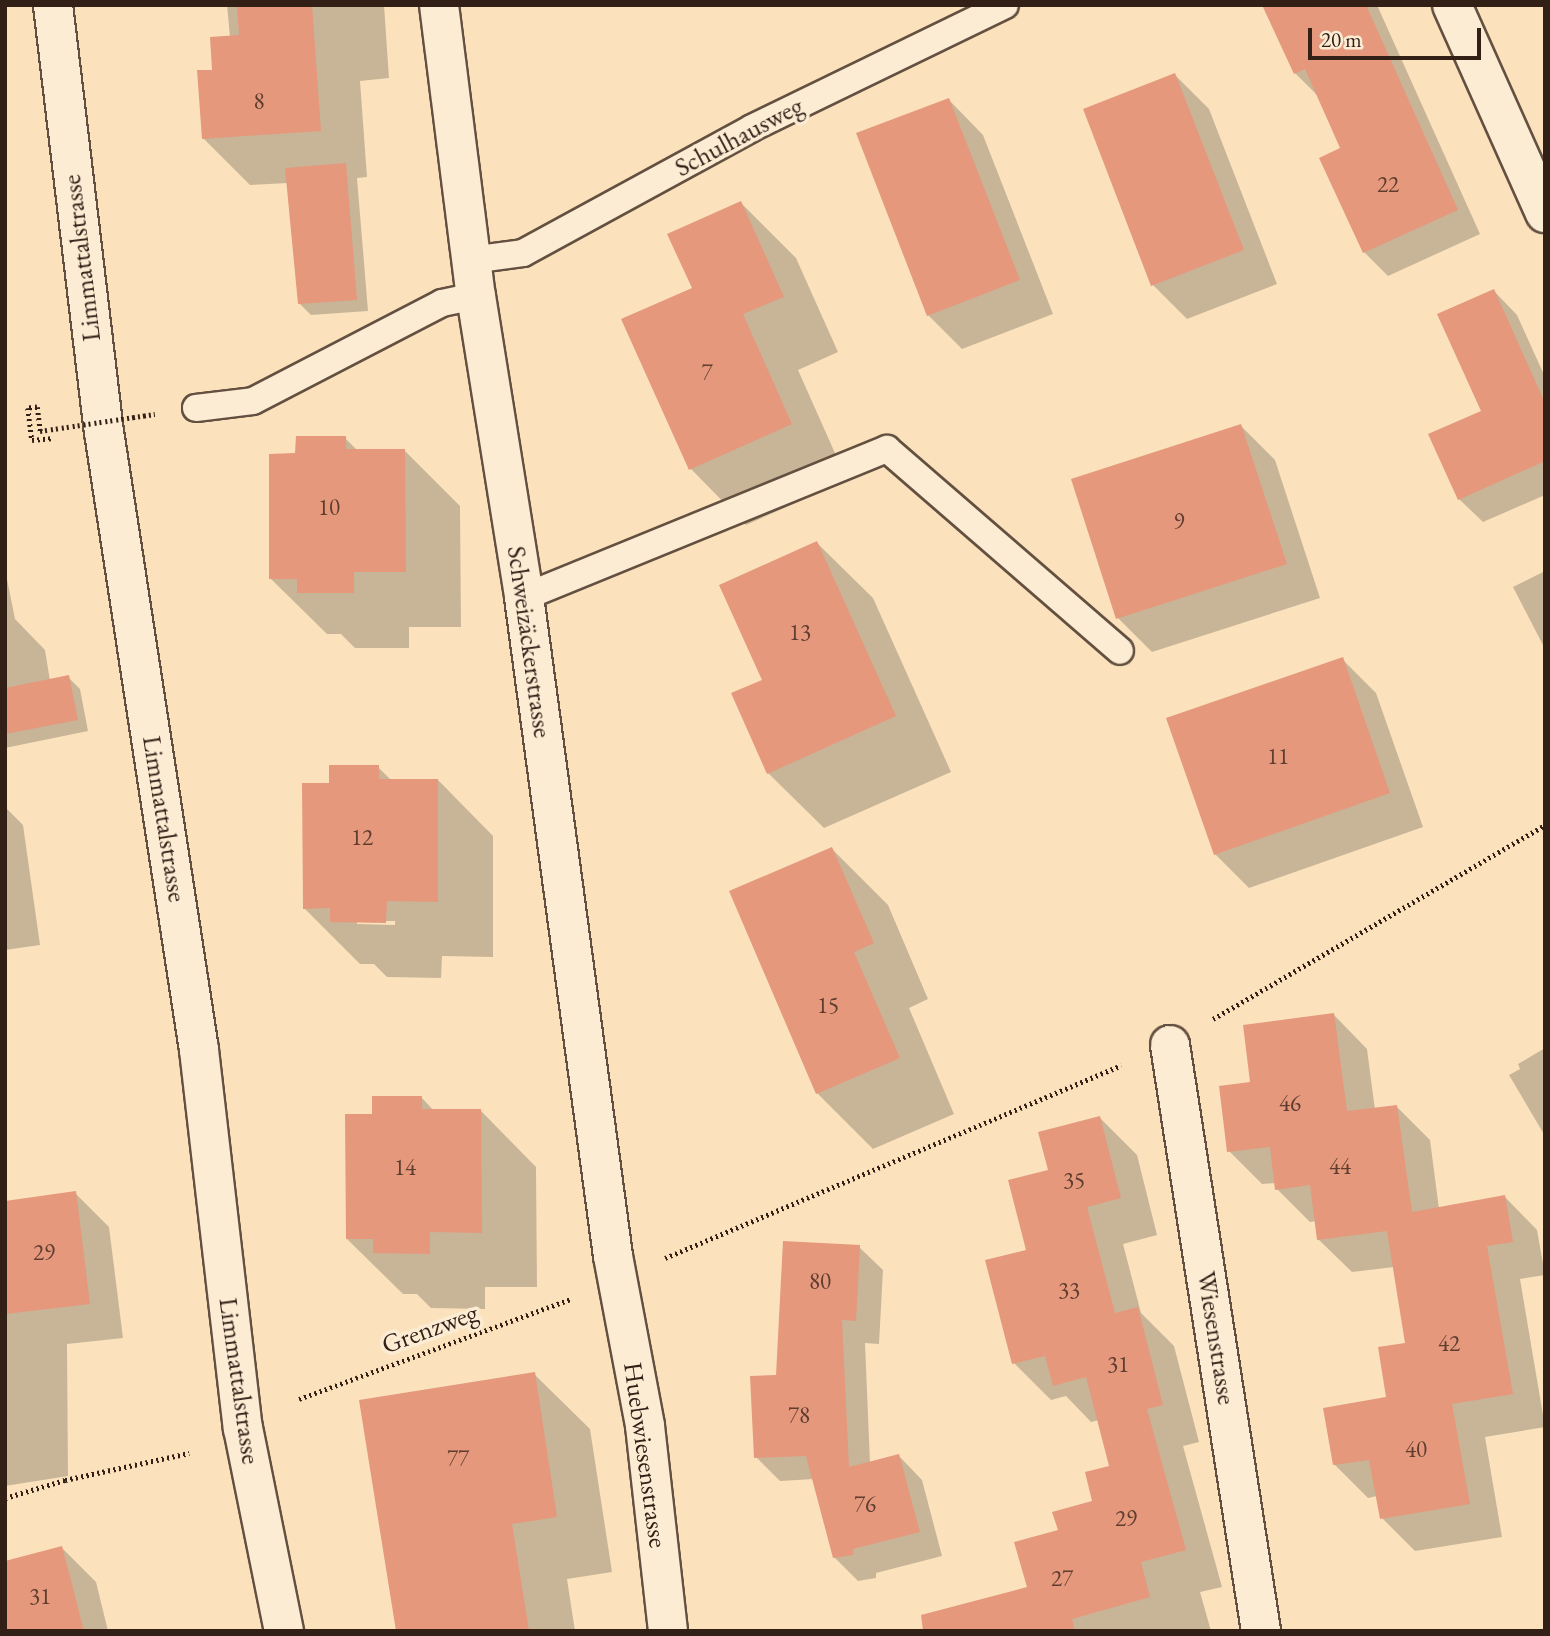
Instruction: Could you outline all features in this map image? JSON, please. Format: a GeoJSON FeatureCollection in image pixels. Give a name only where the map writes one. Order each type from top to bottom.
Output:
{"type":"FeatureCollection","features":[{"type":"Feature","properties":{"kind":"street","name":"Limmattalstrasse"},"geometry":{"type":"LineString","coordinates":[[53,5],[104,432],[199,1050],[243,1428],[284,1631]]}},
{"type":"Feature","properties":{"kind":"street","name":"Schweizäckerstrasse"},"geometry":{"type":"LineString","coordinates":[[439,5],[473,278],[524,597],[617,1279]]}},
{"type":"Feature","properties":{"kind":"street"},"geometry":{"type":"LineString","coordinates":[[1452,5],[1545,213]]}},
{"type":"Feature","properties":{"kind":"street","name":"Wiesenstrasse"},"geometry":{"type":"LineString","coordinates":[[1170,1045],[1261,1631]]}},
{"type":"Feature","properties":{"kind":"street","name":"Huebwiesenstrasse"},"geometry":{"type":"LineString","coordinates":[[617,1279],[645,1426],[668,1631]]}},
{"type":"Feature","properties":{"kind":"lane","name":"Schulhausweg"},"geometry":{"type":"LineString","coordinates":[[196,408],[253,401],[442,303],[473,278],[751,128],[1005,5]]}},
{"type":"Feature","properties":{"kind":"lane"},"geometry":{"type":"LineString","coordinates":[[524,597],[887,449],[1120,652]]}},
{"type":"Feature","properties":{"kind":"path"},"geometry":{"type":"LineString","coordinates":[[32,439],[28,408],[37,407],[40,431],[155,414]]}},
{"type":"Feature","properties":{"kind":"path"},"geometry":{"type":"LineString","coordinates":[[669,1256],[683,1249]]}},
{"type":"Feature","properties":{"kind":"path","name":"Grenzweg"},"geometry":{"type":"LineString","coordinates":[[299,1399],[576,1297]]}},
{"type":"Feature","properties":{"kind":"path"},"geometry":{"type":"LineString","coordinates":[[5,1498],[65,1480],[189,1453]]}},
{"type":"Feature","properties":{"kind":"building"},"geometry":{"type":"Polygon","coordinates":[[[237,5],[312,5],[321,131],[202,139],[197,70],[212,70],[210,37],[239,35],[237,5]]]}},
{"type":"Feature","properties":{"kind":"building"},"geometry":{"type":"Polygon","coordinates":[[[1262,5],[1366,5],[1458,210],[1363,253],[1319,158],[1340,148],[1305,69],[1294,74],[1262,5]]]}},
{"type":"Feature","properties":{"kind":"building"},"geometry":{"type":"Polygon","coordinates":[[[1175,73],[1244,250],[1151,286],[1083,109],[1175,73]]]}},
{"type":"Feature","properties":{"kind":"building"},"geometry":{"type":"Polygon","coordinates":[[[949,98],[1020,280],[927,316],[856,133],[949,98]]]}},
{"type":"Feature","properties":{"kind":"building"},"geometry":{"type":"Polygon","coordinates":[[[346,163],[357,300],[298,304],[285,168],[346,163]]]}},
{"type":"Feature","properties":{"kind":"building"},"geometry":{"type":"Polygon","coordinates":[[[741,201],[784,297],[743,314],[792,424],[689,470],[621,319],[692,288],[667,234],[741,201]]]}},
{"type":"Feature","properties":{"kind":"building"},"geometry":{"type":"Polygon","coordinates":[[[1494,289],[1545,403],[1545,461],[1458,500],[1428,434],[1481,411],[1437,314],[1494,289]]]}},
{"type":"Feature","properties":{"kind":"building"},"geometry":{"type":"Polygon","coordinates":[[[1241,424],[1287,564],[1116,619],[1071,479],[1241,424]]]}},
{"type":"Feature","properties":{"kind":"building"},"geometry":{"type":"Polygon","coordinates":[[[296,436],[346,436],[346,449],[405,449],[406,572],[354,572],[354,593],[297,593],[297,579],[269,579],[269,454],[295,453],[296,436]]]}},
{"type":"Feature","properties":{"kind":"building"},"geometry":{"type":"Polygon","coordinates":[[[817,541],[896,716],[767,774],[731,693],[762,680],[719,585],[817,541]]]}},
{"type":"Feature","properties":{"kind":"building"},"geometry":{"type":"Polygon","coordinates":[[[1343,657],[1390,793],[1214,855],[1166,718],[1343,657]]]}},
{"type":"Feature","properties":{"kind":"building"},"geometry":{"type":"Polygon","coordinates":[[[69,675],[78,720],[5,734],[5,688],[69,675]]]}},
{"type":"Feature","properties":{"kind":"building"},"geometry":{"type":"Polygon","coordinates":[[[329,765],[379,765],[379,779],[438,779],[438,902],[387,901],[386,923],[330,922],[330,908],[303,909],[302,783],[329,783],[329,765]]]}},
{"type":"Feature","properties":{"kind":"building"},"geometry":{"type":"Polygon","coordinates":[[[832,847],[874,943],[854,952],[900,1058],[816,1094],[729,891],[832,847]]]}},
{"type":"Feature","properties":{"kind":"building"},"geometry":{"type":"Polygon","coordinates":[[[1334,1013],[1347,1111],[1397,1105],[1412,1212],[1505,1195],[1513,1242],[1487,1246],[1513,1394],[1452,1404],[1470,1504],[1380,1519],[1369,1460],[1333,1465],[1323,1408],[1386,1397],[1378,1347],[1405,1343],[1387,1231],[1317,1240],[1310,1185],[1275,1190],[1270,1147],[1227,1152],[1219,1086],[1250,1082],[1243,1025],[1334,1013]]]}},
{"type":"Feature","properties":{"kind":"building"},"geometry":{"type":"Polygon","coordinates":[[[372,1096],[422,1096],[422,1109],[481,1109],[482,1233],[430,1232],[430,1254],[373,1253],[373,1239],[346,1239],[345,1114],[372,1114],[372,1096]]]}},
{"type":"Feature","properties":{"kind":"building"},"geometry":{"type":"Polygon","coordinates":[[[1100,1116],[1121,1198],[1087,1207],[1115,1313],[1138,1307],[1163,1405],[1147,1409],[1186,1550],[1141,1562],[1150,1597],[1072,1619],[1075,1631],[923,1631],[921,1615],[1027,1587],[1014,1542],[1058,1530],[1052,1512],[1092,1501],[1085,1472],[1109,1466],[1086,1377],[1053,1386],[1045,1356],[1012,1364],[985,1260],[1026,1250],[1008,1180],[1048,1170],[1038,1132],[1100,1116]]]}},
{"type":"Feature","properties":{"kind":"building"},"geometry":{"type":"Polygon","coordinates":[[[76,1191],[90,1304],[5,1314],[5,1201],[76,1191]]]}},
{"type":"Feature","properties":{"kind":"building"},"geometry":{"type":"Polygon","coordinates":[[[783,1241],[860,1245],[856,1321],[842,1320],[849,1467],[899,1454],[920,1532],[853,1549],[853,1555],[833,1558],[806,1456],[754,1458],[750,1376],[776,1375],[783,1241]]]}},
{"type":"Feature","properties":{"kind":"building"},"geometry":{"type":"Polygon","coordinates":[[[535,1372],[557,1517],[512,1524],[529,1631],[396,1631],[359,1400],[535,1372]]]}},
{"type":"Feature","properties":{"kind":"building"},"geometry":{"type":"Polygon","coordinates":[[[62,1546],[84,1631],[5,1631],[5,1561],[62,1546]]]}}]}
